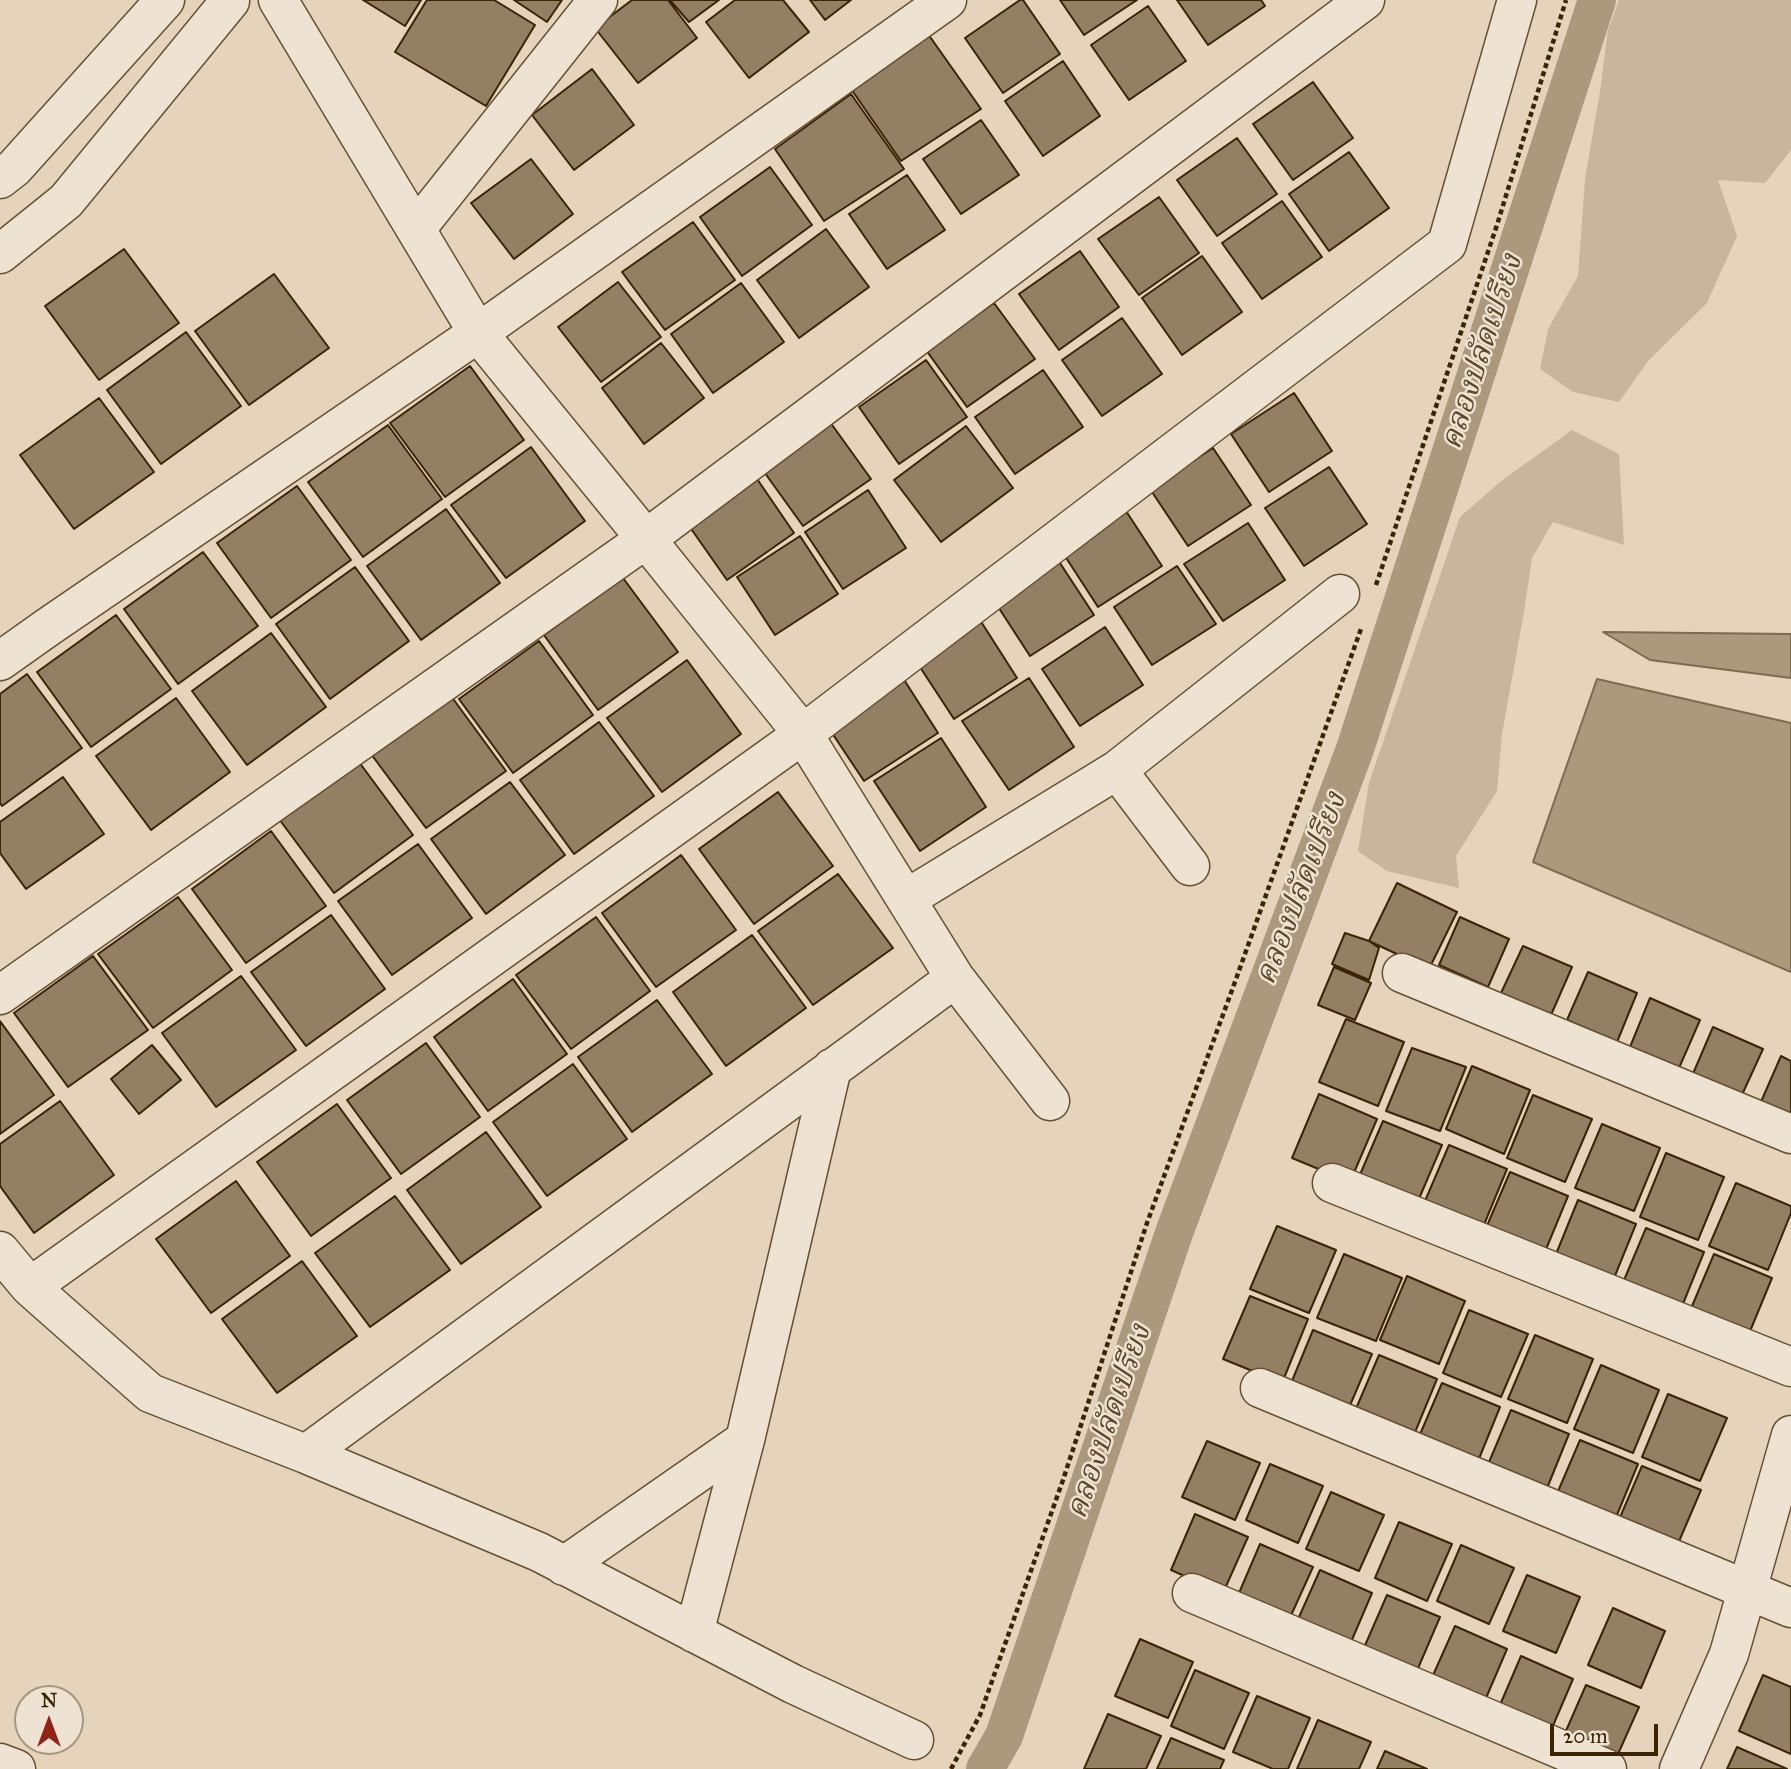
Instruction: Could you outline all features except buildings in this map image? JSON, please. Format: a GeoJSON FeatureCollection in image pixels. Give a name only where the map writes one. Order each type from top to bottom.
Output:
{"type":"FeatureCollection","features":[{"type":"Feature","properties":{"kind":"street"},"geometry":{"type":"LineString","coordinates":[[0,179],[13,168],[165,0]]}},
{"type":"Feature","properties":{"kind":"street"},"geometry":{"type":"LineString","coordinates":[[0,254],[66,201],[235,0]]}},
{"type":"Feature","properties":{"kind":"street"},"geometry":{"type":"LineString","coordinates":[[278,0],[478,334],[803,734],[955,978],[1050,1101]]}},
{"type":"Feature","properties":{"kind":"street"},"geometry":{"type":"LineString","coordinates":[[416,229],[598,0]]}},
{"type":"Feature","properties":{"kind":"street"},"geometry":{"type":"LineString","coordinates":[[0,662],[478,334],[947,0]]}},
{"type":"Feature","properties":{"kind":"street"},"geometry":{"type":"LineString","coordinates":[[0,995],[646,538],[1365,0]]}},
{"type":"Feature","properties":{"kind":"street"},"geometry":{"type":"LineString","coordinates":[[30,1287],[803,734],[1447,244],[1517,0]]}},
{"type":"Feature","properties":{"kind":"street"},"geometry":{"type":"LineString","coordinates":[[906,899],[1117,770],[1359,602]]}},
{"type":"Feature","properties":{"kind":"street"},"geometry":{"type":"LineString","coordinates":[[1117,770],[1190,866]]}},
{"type":"Feature","properties":{"kind":"street"},"geometry":{"type":"LineString","coordinates":[[1402,973],[1791,1134]]}},
{"type":"Feature","properties":{"kind":"street"},"geometry":{"type":"LineString","coordinates":[[306,1454],[955,978]]}},
{"type":"Feature","properties":{"kind":"street"},"geometry":{"type":"LineString","coordinates":[[694,1633],[745,1440],[832,1068]]}},
{"type":"Feature","properties":{"kind":"street"},"geometry":{"type":"LineString","coordinates":[[1332,1183],[1791,1367]]}},
{"type":"Feature","properties":{"kind":"street"},"geometry":{"type":"LineString","coordinates":[[0,1251],[30,1287],[150,1393],[306,1454],[539,1552],[793,1684],[914,1740]]}},
{"type":"Feature","properties":{"kind":"street"},"geometry":{"type":"LineString","coordinates":[[1260,1388],[1791,1608]]}},
{"type":"Feature","properties":{"kind":"street"},"geometry":{"type":"LineString","coordinates":[[1679,1769],[1729,1654],[1791,1435]]}},
{"type":"Feature","properties":{"kind":"street"},"geometry":{"type":"LineString","coordinates":[[564,1566],[745,1440]]}},
{"type":"Feature","properties":{"kind":"street"},"geometry":{"type":"LineString","coordinates":[[1192,1593],[1607,1769]]}},
{"type":"Feature","properties":{"kind":"street"},"geometry":{"type":"LineString","coordinates":[[0,1763],[16,1769]]}},
{"type":"Feature","properties":{"kind":"path"},"geometry":{"type":"LineString","coordinates":[[951,1769],[980,1715],[1063,1480],[1147,1223],[1236,979],[1359,602],[1497,225],[1566,0]]}},
{"type":"Feature","properties":{"kind":"shaded area"},"geometry":{"type":"Polygon","coordinates":[[[1619,0],[1791,0],[1791,150],[1765,183],[1718,180],[1737,236],[1707,303],[1648,361],[1619,402],[1573,392],[1540,369],[1548,329],[1578,276],[1585,179],[1608,30],[1619,0]]]}},
{"type":"Feature","properties":{"kind":"shaded area"},"geometry":{"type":"Polygon","coordinates":[[[1572,430],[1619,454],[1624,545],[1553,522],[1532,558],[1502,734],[1497,791],[1456,856],[1459,888],[1387,871],[1358,851],[1369,783],[1460,517],[1500,482],[1572,430]]]}},
{"type":"Feature","properties":{"kind":"shaded area"},"geometry":{"type":"Polygon","coordinates":[[[1603,632],[1791,634],[1791,678],[1650,660],[1603,632]]]}},
{"type":"Feature","properties":{"kind":"shaded area"},"geometry":{"type":"Polygon","coordinates":[[[1597,679],[1791,723],[1791,972],[1533,862],[1597,679]]]}},
{"type":"Feature","properties":{"kind":"waterway","name":"คลองปลัดเปรียง"},"geometry":{"type":"LineString","coordinates":[[985,1769],[1004,1736],[1174,1233],[1355,749],[1597,0]]}}]}
